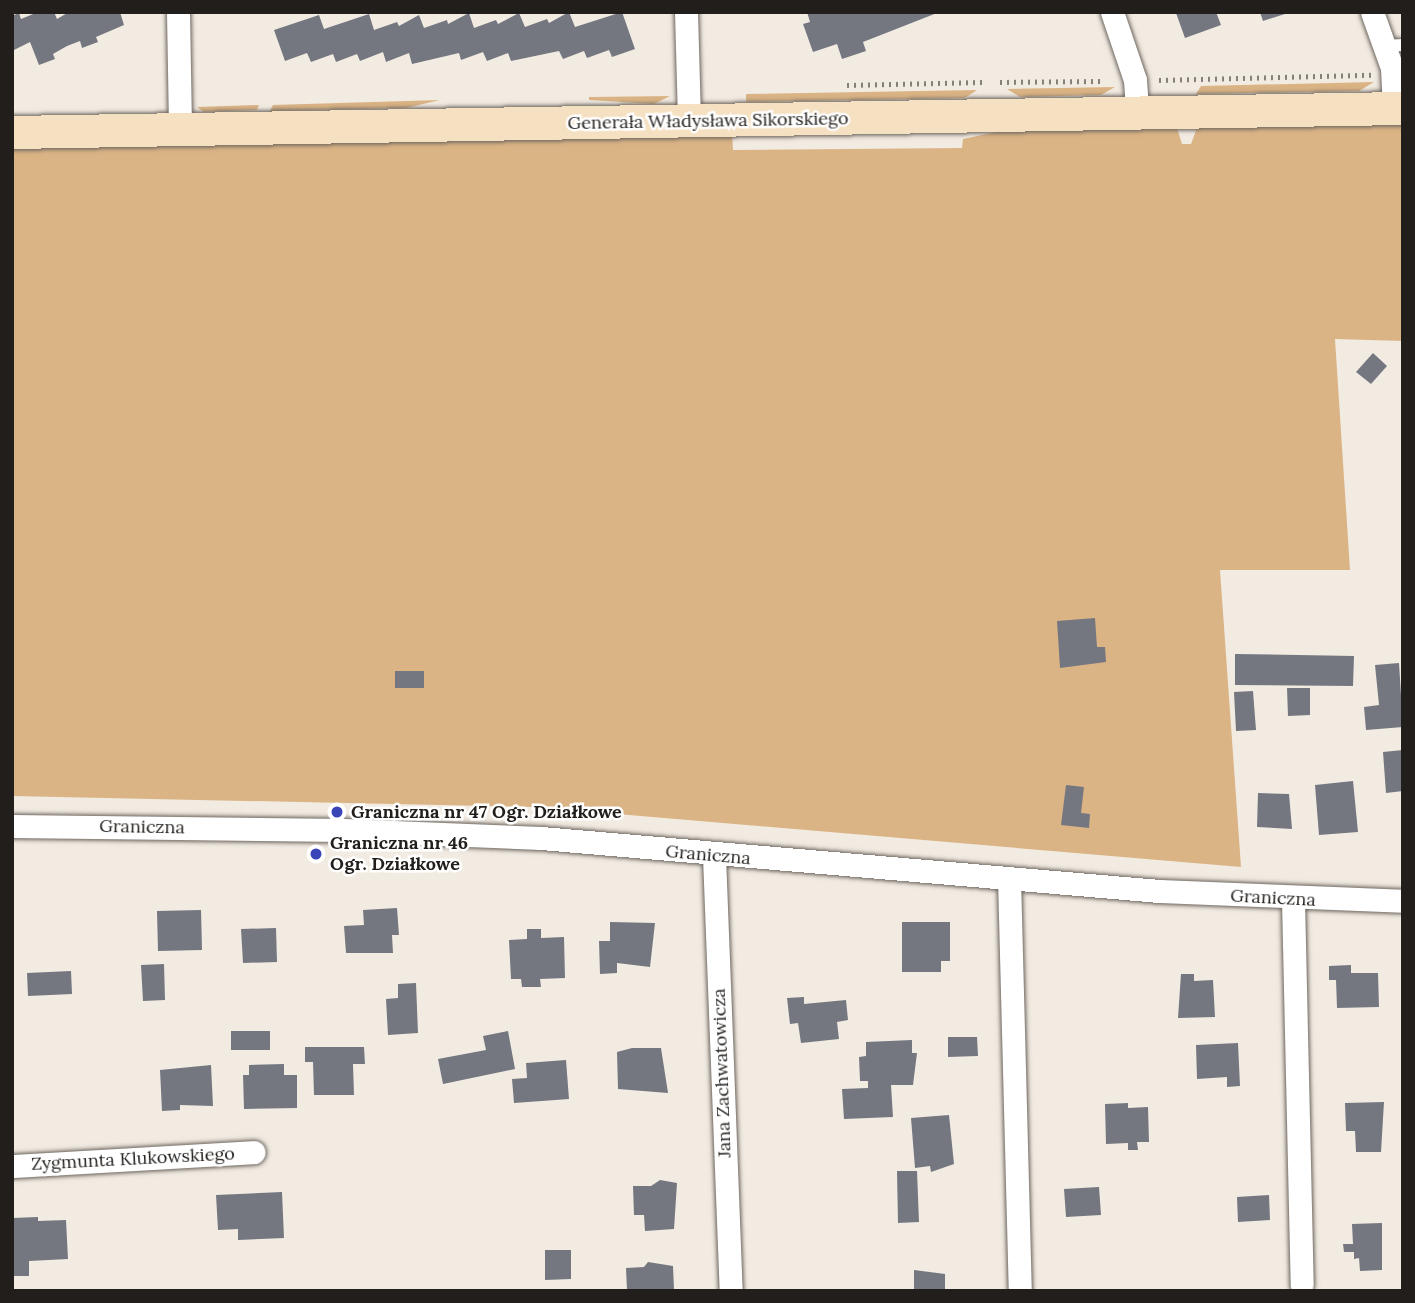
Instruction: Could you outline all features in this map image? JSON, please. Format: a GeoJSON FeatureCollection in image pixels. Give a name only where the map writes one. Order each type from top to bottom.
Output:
{"type":"FeatureCollection","features":[{"type":"Feature","properties":{"kind":"street"},"geometry":{"type":"LineString","coordinates":[[177,12],[180,130]]}},
{"type":"Feature","properties":{"kind":"street"},"geometry":{"type":"LineString","coordinates":[[686,12],[689,121]]}},
{"type":"Feature","properties":{"kind":"street"},"geometry":{"type":"LineString","coordinates":[[1112,12],[1130,60],[1137,112]]}},
{"type":"Feature","properties":{"kind":"street"},"geometry":{"type":"LineString","coordinates":[[1372,12],[1394,46],[1393,75],[1398,108]]}},
{"type":"Feature","properties":{"kind":"street","name":"Generała Władysława Sikorskiego"},"geometry":{"type":"LineString","coordinates":[[12,132],[1398,108]]}},
{"type":"Feature","properties":{"kind":"street","name":"Graniczna"},"geometry":{"type":"LineString","coordinates":[[12,826],[370,831],[541,838],[713,856],[1293,900],[1403,901]]}},
{"type":"Feature","properties":{"kind":"street","name":"Jana Zachwatowicza"},"geometry":{"type":"LineString","coordinates":[[713,856],[731,1291]]}},
{"type":"Feature","properties":{"kind":"street"},"geometry":{"type":"LineString","coordinates":[[1009,878],[1020,1291]]}},
{"type":"Feature","properties":{"kind":"street"},"geometry":{"type":"LineString","coordinates":[[1293,900],[1302,1284]]}},
{"type":"Feature","properties":{"kind":"street","name":"Zygmunta Klukowskiego"},"geometry":{"type":"LineString","coordinates":[[12,1166],[254,1152]]}},
{"type":"Feature","properties":{"kind":"path"},"geometry":{"type":"LineString","coordinates":[[1150,80],[1378,75]]}},
{"type":"Feature","properties":{"kind":"path"},"geometry":{"type":"LineString","coordinates":[[1000,82],[1120,81]]}},
{"type":"Feature","properties":{"kind":"shaded area"},"geometry":{"type":"Polygon","coordinates":[[[1374,82],[1359,91],[1196,94],[1201,86],[1374,82]]]}},
{"type":"Feature","properties":{"kind":"shaded area"},"geometry":{"type":"Polygon","coordinates":[[[1115,87],[1101,95],[1020,97],[1007,89],[1115,87]]]}},
{"type":"Feature","properties":{"kind":"shaded area"},"geometry":{"type":"Polygon","coordinates":[[[977,90],[965,98],[746,102],[746,94],[977,90]]]}},
{"type":"Feature","properties":{"kind":"shaded area"},"geometry":{"type":"Polygon","coordinates":[[[670,96],[654,104],[589,100],[589,97],[670,96]]]}},
{"type":"Feature","properties":{"kind":"shaded area"},"geometry":{"type":"Polygon","coordinates":[[[440,100],[406,108],[270,111],[273,105],[440,100]]]}},
{"type":"Feature","properties":{"kind":"shaded area"},"geometry":{"type":"Polygon","coordinates":[[[259,105],[257,110],[204,112],[197,107],[259,105]]]}},
{"type":"Feature","properties":{"kind":"shaded area"},"geometry":{"type":"Polygon","coordinates":[[[1403,124],[1403,341],[1335,339],[1350,570],[1220,570],[1241,867],[535,807],[12,796],[12,147],[732,135],[733,150],[962,148],[963,139],[1006,130],[1177,128],[1182,144],[1191,144],[1197,128],[1403,124]]]}},
{"type":"Feature","properties":{"kind":"building"},"geometry":{"type":"Polygon","coordinates":[[[38,12],[54,12],[57,19],[69,12],[120,12],[124,25],[96,37],[98,42],[82,48],[80,41],[67,46],[53,54],[55,59],[39,65],[30,42],[12,51],[12,16],[19,13],[21,19],[38,12]]]}},
{"type":"Feature","properties":{"kind":"building"},"geometry":{"type":"Polygon","coordinates":[[[569,12],[575,27],[622,12],[635,49],[612,57],[609,50],[587,58],[584,51],[563,59],[559,51],[511,61],[508,53],[487,61],[483,52],[461,60],[459,53],[412,64],[409,53],[386,62],[383,52],[360,61],[357,54],[336,62],[333,54],[311,62],[307,53],[285,61],[274,30],[319,15],[324,29],[369,14],[374,30],[397,22],[399,26],[419,15],[424,28],[447,20],[448,24],[469,13],[474,28],[496,20],[498,24],[519,13],[525,27],[547,19],[549,23],[569,12]]]}},
{"type":"Feature","properties":{"kind":"building"},"geometry":{"type":"Polygon","coordinates":[[[807,12],[937,13],[863,42],[866,51],[842,59],[837,44],[813,52],[803,24],[810,22],[807,12]]]}},
{"type":"Feature","properties":{"kind":"building"},"geometry":{"type":"Polygon","coordinates":[[[1169,12],[1216,12],[1221,25],[1185,38],[1176,13],[1169,12]]]}},
{"type":"Feature","properties":{"kind":"building"},"geometry":{"type":"Polygon","coordinates":[[[1260,12],[1288,12],[1288,13],[1263,21],[1260,12]]]}},
{"type":"Feature","properties":{"kind":"building"},"geometry":{"type":"Polygon","coordinates":[[[1373,353],[1387,366],[1371,384],[1356,372],[1373,353]]]}},
{"type":"Feature","properties":{"kind":"building"},"geometry":{"type":"Polygon","coordinates":[[[1095,618],[1097,647],[1105,647],[1106,662],[1060,668],[1057,621],[1095,618]]]}},
{"type":"Feature","properties":{"kind":"building"},"geometry":{"type":"Polygon","coordinates":[[[1235,654],[1354,656],[1353,686],[1235,685],[1235,654]]]}},
{"type":"Feature","properties":{"kind":"building"},"geometry":{"type":"Polygon","coordinates":[[[1399,663],[1403,727],[1366,730],[1364,707],[1379,705],[1375,665],[1399,663]]]}},
{"type":"Feature","properties":{"kind":"building"},"geometry":{"type":"Polygon","coordinates":[[[395,671],[424,671],[424,688],[395,688],[395,671]]]}},
{"type":"Feature","properties":{"kind":"building"},"geometry":{"type":"Polygon","coordinates":[[[1287,688],[1310,688],[1310,715],[1288,716],[1287,688]]]}},
{"type":"Feature","properties":{"kind":"building"},"geometry":{"type":"Polygon","coordinates":[[[1253,691],[1256,730],[1236,731],[1234,692],[1253,691]]]}},
{"type":"Feature","properties":{"kind":"building"},"geometry":{"type":"Polygon","coordinates":[[[1403,750],[1403,791],[1386,793],[1383,752],[1403,750]]]}},
{"type":"Feature","properties":{"kind":"building"},"geometry":{"type":"Polygon","coordinates":[[[1353,781],[1358,832],[1319,835],[1315,785],[1353,781]]]}},
{"type":"Feature","properties":{"kind":"building"},"geometry":{"type":"Polygon","coordinates":[[[1066,785],[1084,787],[1081,813],[1090,814],[1089,828],[1061,825],[1066,785]]]}},
{"type":"Feature","properties":{"kind":"building"},"geometry":{"type":"Polygon","coordinates":[[[1258,793],[1289,794],[1292,829],[1257,827],[1258,793]]]}},
{"type":"Feature","properties":{"kind":"building"},"geometry":{"type":"Polygon","coordinates":[[[397,908],[399,935],[392,935],[393,953],[346,953],[344,926],[364,925],[363,910],[397,908]]]}},
{"type":"Feature","properties":{"kind":"building"},"geometry":{"type":"Polygon","coordinates":[[[201,910],[202,950],[158,951],[157,911],[201,910]]]}},
{"type":"Feature","properties":{"kind":"building"},"geometry":{"type":"Polygon","coordinates":[[[610,922],[655,923],[650,967],[617,963],[617,973],[600,974],[599,941],[610,941],[610,922]]]}},
{"type":"Feature","properties":{"kind":"building"},"geometry":{"type":"Polygon","coordinates":[[[902,922],[950,922],[950,961],[941,961],[941,972],[902,972],[902,922]]]}},
{"type":"Feature","properties":{"kind":"building"},"geometry":{"type":"Polygon","coordinates":[[[276,928],[277,962],[243,963],[241,929],[276,928]]]}},
{"type":"Feature","properties":{"kind":"building"},"geometry":{"type":"Polygon","coordinates":[[[527,929],[541,929],[541,938],[564,937],[565,978],[540,979],[541,987],[522,987],[521,979],[511,979],[509,940],[527,939],[527,929]]]}},
{"type":"Feature","properties":{"kind":"building"},"geometry":{"type":"Polygon","coordinates":[[[164,964],[165,1000],[143,1001],[141,965],[164,964]]]}},
{"type":"Feature","properties":{"kind":"building"},"geometry":{"type":"Polygon","coordinates":[[[1351,965],[1351,973],[1378,973],[1379,1007],[1337,1008],[1336,980],[1329,980],[1329,966],[1351,965]]]}},
{"type":"Feature","properties":{"kind":"building"},"geometry":{"type":"Polygon","coordinates":[[[71,971],[72,994],[28,996],[27,973],[71,971]]]}},
{"type":"Feature","properties":{"kind":"building"},"geometry":{"type":"Polygon","coordinates":[[[1181,974],[1194,974],[1194,981],[1213,980],[1215,1017],[1178,1018],[1181,974]]]}},
{"type":"Feature","properties":{"kind":"building"},"geometry":{"type":"Polygon","coordinates":[[[416,983],[418,1033],[388,1035],[386,999],[398,998],[398,984],[416,983]]]}},
{"type":"Feature","properties":{"kind":"building"},"geometry":{"type":"Polygon","coordinates":[[[804,997],[804,1004],[846,1000],[848,1020],[837,1022],[839,1039],[801,1043],[798,1023],[790,1024],[787,998],[804,997]]]}},
{"type":"Feature","properties":{"kind":"building"},"geometry":{"type":"Polygon","coordinates":[[[231,1031],[270,1031],[270,1050],[231,1050],[231,1031]]]}},
{"type":"Feature","properties":{"kind":"building"},"geometry":{"type":"Polygon","coordinates":[[[508,1031],[515,1069],[443,1084],[438,1059],[486,1050],[483,1036],[508,1031]]]}},
{"type":"Feature","properties":{"kind":"building"},"geometry":{"type":"Polygon","coordinates":[[[948,1037],[977,1037],[978,1056],[948,1057],[948,1037]]]}},
{"type":"Feature","properties":{"kind":"building"},"geometry":{"type":"Polygon","coordinates":[[[912,1040],[912,1053],[917,1053],[913,1085],[891,1085],[893,1117],[844,1119],[842,1089],[868,1088],[868,1081],[860,1081],[859,1057],[866,1056],[866,1042],[912,1040]]]}},
{"type":"Feature","properties":{"kind":"building"},"geometry":{"type":"Polygon","coordinates":[[[1238,1043],[1240,1086],[1227,1087],[1227,1077],[1197,1079],[1196,1045],[1238,1043]]]}},
{"type":"Feature","properties":{"kind":"building"},"geometry":{"type":"Polygon","coordinates":[[[305,1047],[364,1047],[365,1064],[353,1064],[354,1095],[314,1095],[313,1062],[305,1062],[305,1047]]]}},
{"type":"Feature","properties":{"kind":"building"},"geometry":{"type":"Polygon","coordinates":[[[632,1048],[661,1048],[668,1093],[618,1089],[617,1052],[632,1048]]]}},
{"type":"Feature","properties":{"kind":"building"},"geometry":{"type":"Polygon","coordinates":[[[566,1060],[569,1099],[514,1103],[512,1079],[527,1078],[526,1063],[566,1060]]]}},
{"type":"Feature","properties":{"kind":"building"},"geometry":{"type":"Polygon","coordinates":[[[284,1064],[284,1075],[297,1075],[297,1108],[244,1109],[243,1075],[249,1075],[249,1065],[284,1064]]]}},
{"type":"Feature","properties":{"kind":"building"},"geometry":{"type":"Polygon","coordinates":[[[211,1065],[213,1106],[180,1105],[180,1110],[162,1111],[160,1070],[211,1065]]]}},
{"type":"Feature","properties":{"kind":"building"},"geometry":{"type":"Polygon","coordinates":[[[1384,1102],[1381,1152],[1356,1152],[1355,1131],[1346,1131],[1345,1103],[1384,1102]]]}},
{"type":"Feature","properties":{"kind":"building"},"geometry":{"type":"Polygon","coordinates":[[[1128,1103],[1128,1108],[1148,1107],[1149,1142],[1137,1142],[1138,1150],[1128,1150],[1128,1143],[1106,1144],[1105,1104],[1128,1103]]]}},
{"type":"Feature","properties":{"kind":"building"},"geometry":{"type":"Polygon","coordinates":[[[949,1115],[954,1164],[931,1172],[930,1166],[915,1168],[911,1118],[949,1115]]]}},
{"type":"Feature","properties":{"kind":"building"},"geometry":{"type":"Polygon","coordinates":[[[897,1171],[917,1171],[919,1222],[898,1223],[897,1171]]]}},
{"type":"Feature","properties":{"kind":"building"},"geometry":{"type":"Polygon","coordinates":[[[660,1180],[677,1183],[674,1229],[645,1231],[644,1215],[634,1215],[633,1186],[651,1186],[660,1180]]]}},
{"type":"Feature","properties":{"kind":"building"},"geometry":{"type":"Polygon","coordinates":[[[1099,1187],[1101,1215],[1066,1217],[1064,1189],[1099,1187]]]}},
{"type":"Feature","properties":{"kind":"building"},"geometry":{"type":"Polygon","coordinates":[[[282,1192],[284,1238],[238,1240],[238,1229],[218,1230],[216,1195],[282,1192]]]}},
{"type":"Feature","properties":{"kind":"building"},"geometry":{"type":"Polygon","coordinates":[[[1269,1195],[1270,1220],[1238,1222],[1237,1197],[1269,1195]]]}},
{"type":"Feature","properties":{"kind":"building"},"geometry":{"type":"Polygon","coordinates":[[[38,1217],[38,1221],[66,1220],[68,1259],[29,1261],[29,1276],[12,1276],[12,1218],[38,1217]]]}},
{"type":"Feature","properties":{"kind":"building"},"geometry":{"type":"Polygon","coordinates":[[[1382,1223],[1382,1270],[1360,1271],[1359,1258],[1354,1259],[1354,1252],[1344,1252],[1343,1244],[1353,1244],[1352,1224],[1382,1223]]]}},
{"type":"Feature","properties":{"kind":"building"},"geometry":{"type":"Polygon","coordinates":[[[545,1250],[571,1250],[571,1279],[545,1280],[545,1250]]]}},
{"type":"Feature","properties":{"kind":"building"},"geometry":{"type":"Polygon","coordinates":[[[648,1262],[673,1266],[674,1289],[686,1291],[627,1291],[626,1268],[644,1267],[648,1262]]]}},
{"type":"Feature","properties":{"kind":"building"},"geometry":{"type":"Polygon","coordinates":[[[914,1270],[945,1274],[945,1291],[914,1291],[914,1270]]]}},
{"type":"Feature","properties":{"kind":"place","name":"Graniczna nr 47 Ogr. Działkowe"},"geometry":{"type":"Point","coordinates":[337,812]}},
{"type":"Feature","properties":{"kind":"place","name":"Graniczna nr 46 Ogr. Działkowe"},"geometry":{"type":"Point","coordinates":[316,854]}}]}
